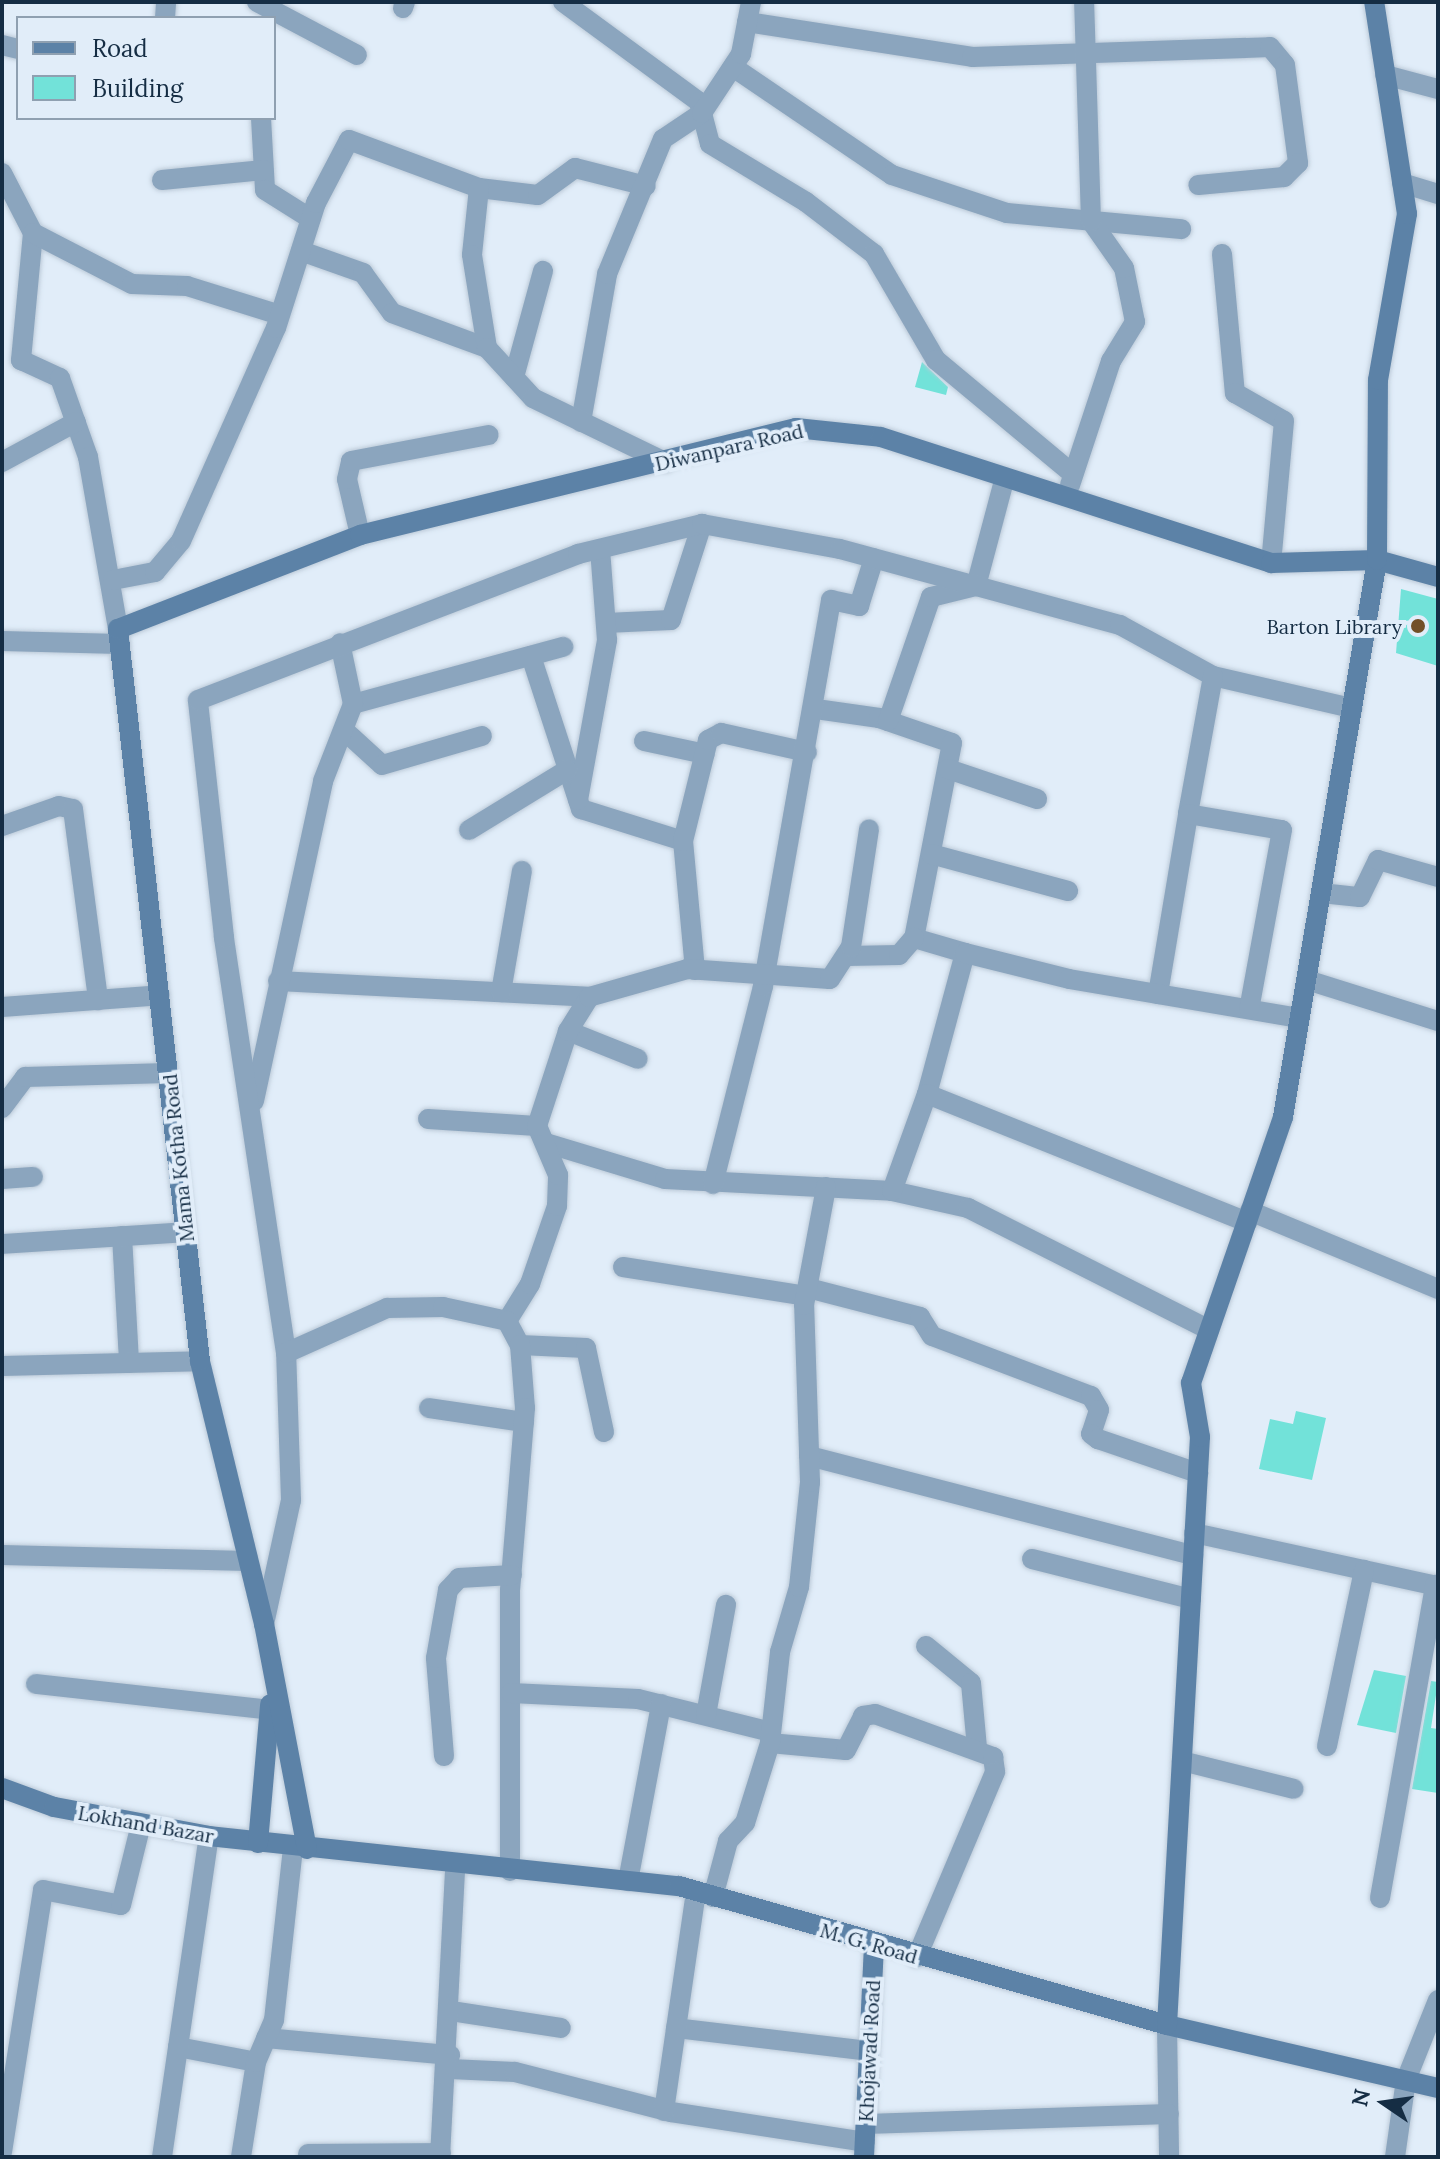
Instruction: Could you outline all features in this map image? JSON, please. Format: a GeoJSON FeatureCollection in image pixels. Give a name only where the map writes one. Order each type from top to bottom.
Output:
{"type":"FeatureCollection","features":[{"type":"Feature","properties":{"kind":"street"},"geometry":{"type":"LineString","coordinates":[[257,2],[357,55]]}},
{"type":"Feature","properties":{"kind":"street"},"geometry":{"type":"LineString","coordinates":[[563,2],[699,102],[710,144],[874,254],[936,360],[1073,474]]}},
{"type":"Feature","properties":{"kind":"street"},"geometry":{"type":"LineString","coordinates":[[1065,500],[1111,361],[1135,322],[1124,268],[1091,221],[1084,2]]}},
{"type":"Feature","properties":{"kind":"street"},"geometry":{"type":"LineString","coordinates":[[1169,2157],[1167,2025],[1198,1473],[1191,1383],[1283,1117],[1377,560],[1378,380],[1407,214],[1374,2]]}},
{"type":"Feature","properties":{"kind":"street"},"geometry":{"type":"LineString","coordinates":[[581,422],[607,274],[663,139],[702,113],[733,67],[749,12],[972,57],[1085,56],[1258,46],[1280,53],[1299,153],[1293,172],[1198,185]]}},
{"type":"Feature","properties":{"kind":"street"},"geometry":{"type":"LineString","coordinates":[[733,67],[892,175],[1007,213],[1181,229]]}},
{"type":"Feature","properties":{"kind":"street"},"geometry":{"type":"LineString","coordinates":[[1385,75],[1438,89]]}},
{"type":"Feature","properties":{"kind":"street"},"geometry":{"type":"LineString","coordinates":[[261,120],[269,197],[311,219]]}},
{"type":"Feature","properties":{"kind":"street"},"geometry":{"type":"LineString","coordinates":[[113,580],[155,572],[181,541],[280,315],[311,219],[349,140],[479,188],[538,195],[575,168],[646,186]]}},
{"type":"Feature","properties":{"kind":"street"},"geometry":{"type":"LineString","coordinates":[[162,180],[264,170]]}},
{"type":"Feature","properties":{"kind":"street"},"geometry":{"type":"LineString","coordinates":[[2,173],[33,233],[132,284],[187,286],[280,315]]}},
{"type":"Feature","properties":{"kind":"street"},"geometry":{"type":"LineString","coordinates":[[1402,183],[1438,194]]}},
{"type":"Feature","properties":{"kind":"street"},"geometry":{"type":"LineString","coordinates":[[479,188],[472,255],[487,348]]}},
{"type":"Feature","properties":{"kind":"street"},"geometry":{"type":"LineString","coordinates":[[2,641],[119,636],[113,580],[76,422],[60,378],[11,356],[33,233]]}},
{"type":"Feature","properties":{"kind":"street"},"geometry":{"type":"LineString","coordinates":[[301,251],[363,273],[392,313],[487,348],[533,398],[665,462]]}},
{"type":"Feature","properties":{"kind":"street"},"geometry":{"type":"LineString","coordinates":[[1222,254],[1235,393],[1284,421],[1271,563]]}},
{"type":"Feature","properties":{"kind":"street"},"geometry":{"type":"LineString","coordinates":[[514,377],[543,271]]}},
{"type":"Feature","properties":{"kind":"street"},"geometry":{"type":"LineString","coordinates":[[2,462],[76,422]]}},
{"type":"Feature","properties":{"kind":"street","name":"Diwanpara Road"},"geometry":{"type":"LineString","coordinates":[[119,636],[360,535],[796,428],[835,429],[881,437],[1004,481],[1271,563],[1377,560],[1434,574]]}},
{"type":"Feature","properties":{"kind":"street"},"geometry":{"type":"LineString","coordinates":[[360,535],[347,479],[351,461],[489,435]]}},
{"type":"Feature","properties":{"kind":"street"},"geometry":{"type":"LineString","coordinates":[[976,586],[1004,481]]}},
{"type":"Feature","properties":{"kind":"street"},"geometry":{"type":"LineString","coordinates":[[264,1624],[291,1500],[286,1353],[251,1117],[198,700],[340,643],[600,549],[702,524],[874,558],[1120,625],[1213,676],[1352,708]]}},
{"type":"Feature","properties":{"kind":"street"},"geometry":{"type":"LineString","coordinates":[[606,623],[671,620],[702,524]]}},
{"type":"Feature","properties":{"kind":"street"},"geometry":{"type":"LineString","coordinates":[[577,804],[606,623],[600,549]]}},
{"type":"Feature","properties":{"kind":"street"},"geometry":{"type":"LineString","coordinates":[[713,1184],[765,976],[816,709],[831,600],[859,606],[874,558]]}},
{"type":"Feature","properties":{"kind":"street"},"geometry":{"type":"LineString","coordinates":[[888,721],[931,597],[976,586]]}},
{"type":"Feature","properties":{"kind":"street","name":"Mama Kotha Road"},"geometry":{"type":"LineString","coordinates":[[119,636],[200,1361],[264,1624],[300,1848]]}},
{"type":"Feature","properties":{"kind":"street"},"geometry":{"type":"LineString","coordinates":[[251,1117],[323,781],[347,733],[353,704],[340,643]]}},
{"type":"Feature","properties":{"kind":"street"},"geometry":{"type":"LineString","coordinates":[[353,704],[563,647]]}},
{"type":"Feature","properties":{"kind":"street"},"geometry":{"type":"LineString","coordinates":[[531,656],[577,804]]}},
{"type":"Feature","properties":{"kind":"street"},"geometry":{"type":"LineString","coordinates":[[1158,994],[1213,676]]}},
{"type":"Feature","properties":{"kind":"street"},"geometry":{"type":"LineString","coordinates":[[816,709],[888,721],[952,743],[914,938],[899,955],[847,956]]}},
{"type":"Feature","properties":{"kind":"street"},"geometry":{"type":"LineString","coordinates":[[347,733],[382,765],[482,736]]}},
{"type":"Feature","properties":{"kind":"street"},"geometry":{"type":"LineString","coordinates":[[695,970],[683,841],[712,736],[721,733],[807,752]]}},
{"type":"Feature","properties":{"kind":"street"},"geometry":{"type":"LineString","coordinates":[[644,741],[705,754]]}},
{"type":"Feature","properties":{"kind":"street"},"geometry":{"type":"LineString","coordinates":[[948,769],[1037,799]]}},
{"type":"Feature","properties":{"kind":"street"},"geometry":{"type":"LineString","coordinates":[[469,830],[567,770]]}},
{"type":"Feature","properties":{"kind":"street"},"geometry":{"type":"LineString","coordinates":[[577,804],[683,841]]}},
{"type":"Feature","properties":{"kind":"street"},"geometry":{"type":"LineString","coordinates":[[2,826],[59,806],[73,809],[98,1000]]}},
{"type":"Feature","properties":{"kind":"street"},"geometry":{"type":"LineString","coordinates":[[1188,814],[1282,830],[1249,1009]]}},
{"type":"Feature","properties":{"kind":"street"},"geometry":{"type":"LineString","coordinates":[[278,981],[589,997],[630,980],[695,970],[830,979],[847,956],[869,829]]}},
{"type":"Feature","properties":{"kind":"street"},"geometry":{"type":"LineString","coordinates":[[931,854],[1068,891]]}},
{"type":"Feature","properties":{"kind":"street"},"geometry":{"type":"LineString","coordinates":[[1321,893],[1355,899],[1378,860],[1438,877]]}},
{"type":"Feature","properties":{"kind":"street"},"geometry":{"type":"LineString","coordinates":[[501,992],[522,871]]}},
{"type":"Feature","properties":{"kind":"street"},"geometry":{"type":"LineString","coordinates":[[914,938],[965,953],[1158,994],[1300,1018]]}},
{"type":"Feature","properties":{"kind":"street"},"geometry":{"type":"LineString","coordinates":[[892,1191],[927,1094],[965,953]]}},
{"type":"Feature","properties":{"kind":"street"},"geometry":{"type":"LineString","coordinates":[[1307,980],[1438,1021]]}},
{"type":"Feature","properties":{"kind":"street"},"geometry":{"type":"LineString","coordinates":[[2,1007],[160,995]]}},
{"type":"Feature","properties":{"kind":"street"},"geometry":{"type":"LineString","coordinates":[[507,1321],[530,1284],[557,1206],[558,1175],[542,1134],[568,1031],[589,997]]}},
{"type":"Feature","properties":{"kind":"street"},"geometry":{"type":"LineString","coordinates":[[568,1031],[638,1059]]}},
{"type":"Feature","properties":{"kind":"street"},"geometry":{"type":"LineString","coordinates":[[2,1108],[25,1077],[168,1073]]}},
{"type":"Feature","properties":{"kind":"street"},"geometry":{"type":"LineString","coordinates":[[927,1094],[1438,1289]]}},
{"type":"Feature","properties":{"kind":"street"},"geometry":{"type":"LineString","coordinates":[[428,1119],[542,1134],[665,1179],[713,1184],[892,1191],[968,1208],[1209,1330]]}},
{"type":"Feature","properties":{"kind":"street"},"geometry":{"type":"LineString","coordinates":[[2,1179],[33,1177]]}},
{"type":"Feature","properties":{"kind":"street"},"geometry":{"type":"LineString","coordinates":[[664,2111],[676,2028],[704,1894],[769,1737],[799,1587],[809,1456],[807,1292],[826,1187]]}},
{"type":"Feature","properties":{"kind":"street"},"geometry":{"type":"LineString","coordinates":[[2,1244],[186,1232]]}},
{"type":"Feature","properties":{"kind":"street"},"geometry":{"type":"LineString","coordinates":[[122,1236],[129,1363]]}},
{"type":"Feature","properties":{"kind":"street"},"geometry":{"type":"LineString","coordinates":[[623,1267],[807,1292],[920,1317],[932,1336],[1091,1396],[1099,1410],[1091,1434],[1098,1439],[1198,1473]]}},
{"type":"Feature","properties":{"kind":"street"},"geometry":{"type":"LineString","coordinates":[[286,1353],[387,1308],[443,1307],[507,1321],[520,1345],[524,1422],[512,1575],[510,1871]]}},
{"type":"Feature","properties":{"kind":"street"},"geometry":{"type":"LineString","coordinates":[[520,1345],[586,1348],[604,1432]]}},
{"type":"Feature","properties":{"kind":"street"},"geometry":{"type":"LineString","coordinates":[[2,1366],[200,1361]]}},
{"type":"Feature","properties":{"kind":"street"},"geometry":{"type":"LineString","coordinates":[[429,1408],[524,1422]]}},
{"type":"Feature","properties":{"kind":"street"},"geometry":{"type":"LineString","coordinates":[[809,1456],[929,1492],[1193,1555]]}},
{"type":"Feature","properties":{"kind":"street"},"geometry":{"type":"LineString","coordinates":[[1194,1533],[1436,1586],[1380,1898]]}},
{"type":"Feature","properties":{"kind":"street"},"geometry":{"type":"LineString","coordinates":[[2,1555],[248,1561]]}},
{"type":"Feature","properties":{"kind":"street"},"geometry":{"type":"LineString","coordinates":[[1032,1559],[1191,1599]]}},
{"type":"Feature","properties":{"kind":"street"},"geometry":{"type":"LineString","coordinates":[[1327,1746],[1364,1570]]}},
{"type":"Feature","properties":{"kind":"street"},"geometry":{"type":"LineString","coordinates":[[444,1756],[436,1658],[448,1590],[459,1578],[512,1575]]}},
{"type":"Feature","properties":{"kind":"street"},"geometry":{"type":"LineString","coordinates":[[706,1715],[726,1605]]}},
{"type":"Feature","properties":{"kind":"street"},"geometry":{"type":"LineString","coordinates":[[926,1646],[971,1683],[977,1748]]}},
{"type":"Feature","properties":{"kind":"street","name":"Mama Kotha Road"},"geometry":{"type":"LineString","coordinates":[[258,1843],[273,1681]]}},
{"type":"Feature","properties":{"kind":"street"},"geometry":{"type":"LineString","coordinates":[[36,1684],[270,1710]]}},
{"type":"Feature","properties":{"kind":"street"},"geometry":{"type":"LineString","coordinates":[[511,1693],[661,1704],[706,1715],[769,1737],[846,1750],[863,1716],[875,1714],[977,1748],[993,1757],[995,1772],[917,1957]]}},
{"type":"Feature","properties":{"kind":"street"},"geometry":{"type":"LineString","coordinates":[[628,1881],[661,1704]]}},
{"type":"Feature","properties":{"kind":"street"},"geometry":{"type":"LineString","coordinates":[[1182,1761],[1294,1789]]}},
{"type":"Feature","properties":{"kind":"street","name":"Lokhand Bazar"},"geometry":{"type":"LineString","coordinates":[[2,1788],[54,1807],[209,1836],[300,1848]]}},
{"type":"Feature","properties":{"kind":"street"},"geometry":{"type":"LineString","coordinates":[[2,2152],[6,2073],[43,1890],[121,1905],[141,1824]]}},
{"type":"Feature","properties":{"kind":"street"},"geometry":{"type":"LineString","coordinates":[[162,2157],[209,1836]]}},
{"type":"Feature","properties":{"kind":"street"},"geometry":{"type":"LineString","coordinates":[[241,2157],[256,2062],[266,2038],[300,1848]]}},
{"type":"Feature","properties":{"kind":"street","name":"M. G. Road"},"geometry":{"type":"LineString","coordinates":[[300,1848],[628,1881],[704,1894],[874,1945],[1167,2025],[1438,2088]]}},
{"type":"Feature","properties":{"kind":"street"},"geometry":{"type":"LineString","coordinates":[[308,2154],[441,2155],[450,2062],[455,1866]]}},
{"type":"Feature","properties":{"kind":"street","name":"Khojawad Road"},"geometry":{"type":"LineString","coordinates":[[865,2141],[874,1945]]}},
{"type":"Feature","properties":{"kind":"street"},"geometry":{"type":"LineString","coordinates":[[1395,2157],[1406,2080],[1438,2000]]}},
{"type":"Feature","properties":{"kind":"street"},"geometry":{"type":"LineString","coordinates":[[451,2011],[561,2028]]}},
{"type":"Feature","properties":{"kind":"street"},"geometry":{"type":"LineString","coordinates":[[676,2028],[869,2051]]}},
{"type":"Feature","properties":{"kind":"street"},"geometry":{"type":"LineString","coordinates":[[266,2038],[515,2072],[664,2111],[865,2141],[1169,2114]]}},
{"type":"Feature","properties":{"kind":"street"},"geometry":{"type":"LineString","coordinates":[[178,2047],[256,2062]]}},
{"type":"Feature","properties":{"kind":"building"},"geometry":{"type":"Polygon","coordinates":[[[922,362],[948,387],[946,395],[915,387],[922,362]]]}},
{"type":"Feature","properties":{"kind":"building","name":"Barton Library"},"geometry":{"type":"Polygon","coordinates":[[[1401,589],[1438,599],[1438,666],[1396,653],[1401,589]]]}},
{"type":"Feature","properties":{"kind":"building"},"geometry":{"type":"Polygon","coordinates":[[[1296,1411],[1326,1418],[1312,1480],[1259,1469],[1270,1419],[1293,1424],[1296,1411]]]}},
{"type":"Feature","properties":{"kind":"building"},"geometry":{"type":"Polygon","coordinates":[[[1374,1670],[1406,1676],[1396,1733],[1357,1725],[1374,1670]]]}},
{"type":"Feature","properties":{"kind":"building"},"geometry":{"type":"Polygon","coordinates":[[[1431,1681],[1438,1682],[1431,1728],[1438,1729],[1438,1793],[1412,1789],[1431,1681]]]}},
{"type":"Feature","properties":{"kind":"place","name":"Barton Library"},"geometry":{"type":"Point","coordinates":[1418,626]}}]}
